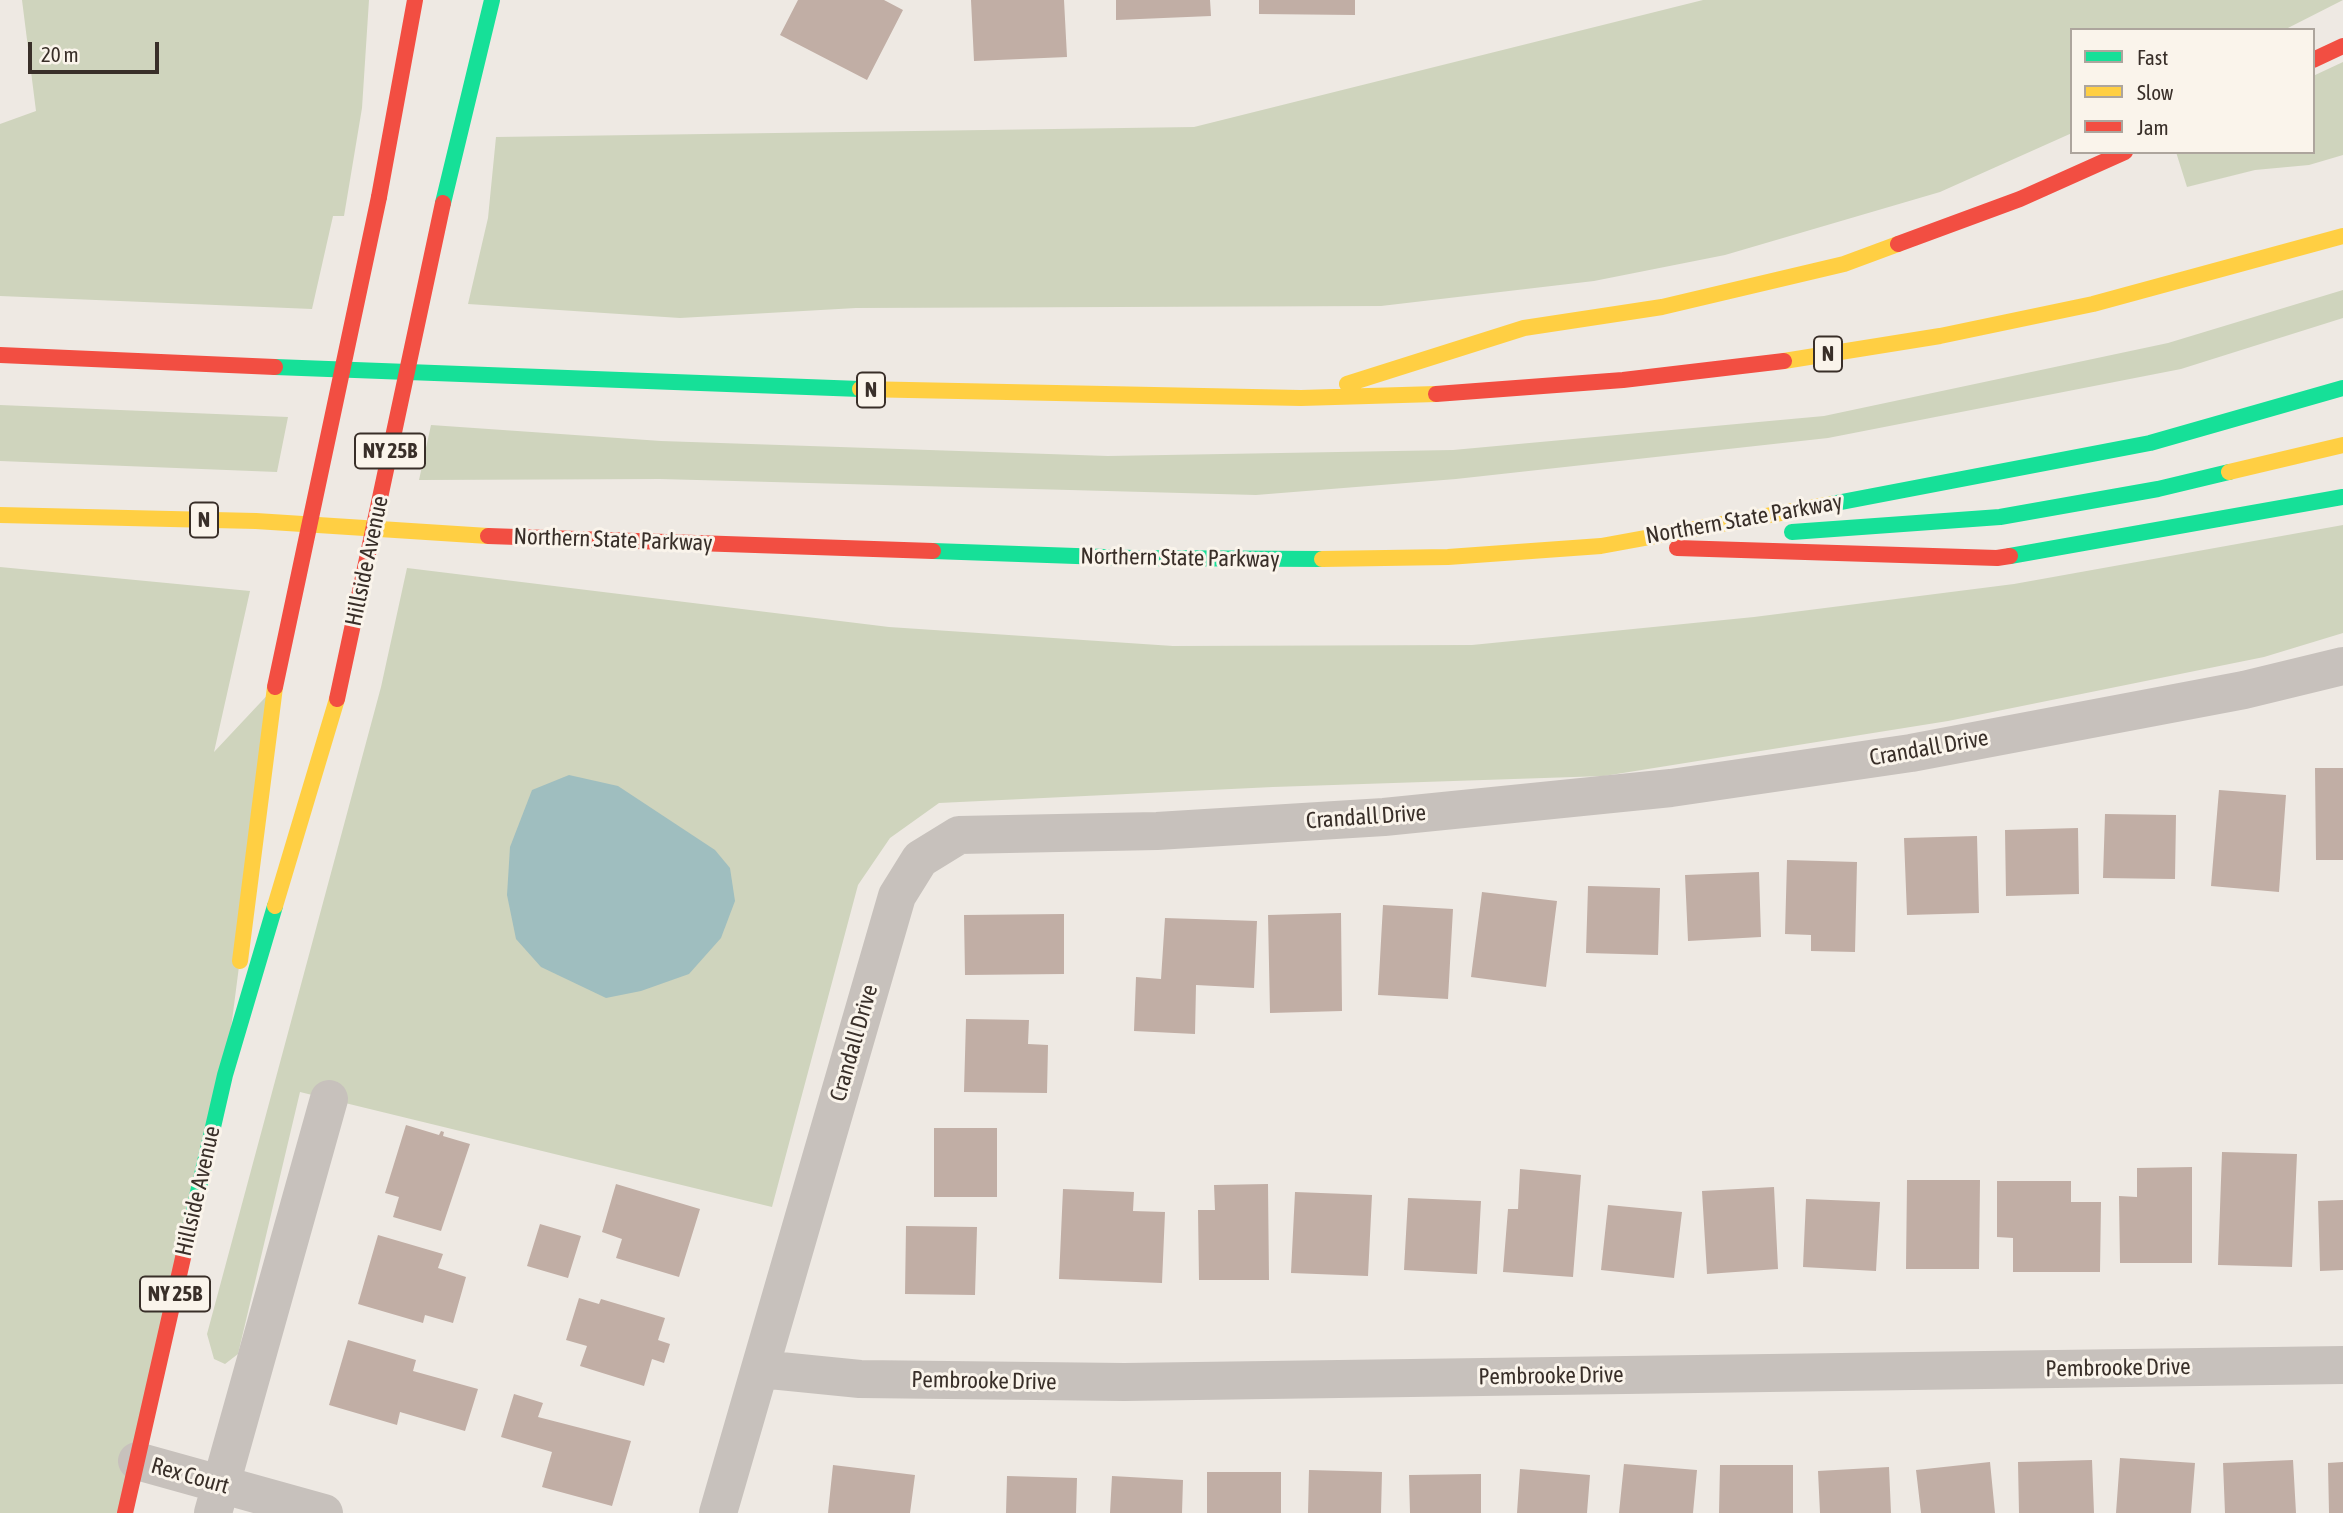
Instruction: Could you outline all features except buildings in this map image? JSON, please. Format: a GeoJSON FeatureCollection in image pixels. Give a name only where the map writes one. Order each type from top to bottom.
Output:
{"type":"FeatureCollection","features":[{"type":"Feature","properties":{"kind":"main road","name":"Hillside Avenue"},"geometry":{"type":"LineString","coordinates":[[225,1075],[275,687],[379,197],[415,0]]}},
{"type":"Feature","properties":{"kind":"main road","name":"Hillside Avenue"},"geometry":{"type":"LineString","coordinates":[[125,1513],[225,1075],[337,699],[443,203],[492,0]]}},
{"type":"Feature","properties":{"kind":"main road"},"geometry":{"type":"LineString","coordinates":[[2315,59],[2343,46]]}},
{"type":"Feature","properties":{"kind":"main road"},"geometry":{"type":"LineString","coordinates":[[1301,398],[1524,328],[1662,307],[1844,264],[2020,200],[2121,154]]}},
{"type":"Feature","properties":{"kind":"main road","name":"N"},"geometry":{"type":"LineString","coordinates":[[0,355],[442,375],[995,394],[1301,398],[1462,393],[1596,382],[1819,355],[1940,336],[2093,304],[2343,236]]}},
{"type":"Feature","properties":{"kind":"main road","name":"Northern State Parkway"},"geometry":{"type":"LineString","coordinates":[[0,515],[256,521],[408,533],[1133,558],[1287,560],[1448,557],[1601,546],[2150,443],[2343,388]]}},
{"type":"Feature","properties":{"kind":"main road"},"geometry":{"type":"LineString","coordinates":[[1601,546],[2000,517],[2158,489],[2343,445]]}},
{"type":"Feature","properties":{"kind":"main road"},"geometry":{"type":"LineString","coordinates":[[1601,546],[1997,558],[2343,497]]}},
{"type":"Feature","properties":{"kind":"street","name":"Crandall Drive"},"geometry":{"type":"LineString","coordinates":[[718,1513],[897,896],[920,859],[959,835],[1157,831],[1384,817],[1671,788],[1911,753],[2244,690],[2343,666]]}},
{"type":"Feature","properties":{"kind":"street"},"geometry":{"type":"LineString","coordinates":[[217,1499],[329,1099]]}},
{"type":"Feature","properties":{"kind":"street","name":"Pembrooke Drive"},"geometry":{"type":"LineString","coordinates":[[760,1368],[860,1379],[1124,1382],[2343,1365]]}},
{"type":"Feature","properties":{"kind":"street","name":"Rex Court"},"geometry":{"type":"LineString","coordinates":[[137,1461],[217,1499],[324,1513]]}},
{"type":"Feature","properties":{"kind":"green space"},"geometry":{"type":"Polygon","coordinates":[[[22,0],[369,0],[362,108],[344,216],[333,216],[312,309],[0,296],[0,124],[36,111],[22,0]]]}},
{"type":"Feature","properties":{"kind":"green space"},"geometry":{"type":"Polygon","coordinates":[[[1703,0],[2343,0],[2288,28],[2070,28],[2070,134],[1940,192],[1725,255],[1594,281],[1381,306],[856,308],[680,318],[468,304],[488,218],[496,137],[1194,127],[1703,0]]]}},
{"type":"Feature","properties":{"kind":"green space"},"geometry":{"type":"Polygon","coordinates":[[[2343,62],[2343,155],[2309,165],[2255,170],[2187,187],[2177,154],[2315,154],[2315,75],[2343,62]]]}},
{"type":"Feature","properties":{"kind":"green space"},"geometry":{"type":"Polygon","coordinates":[[[2343,290],[2343,318],[2181,369],[1828,438],[1456,479],[1256,495],[660,479],[419,480],[431,425],[661,441],[1108,456],[1453,450],[1824,416],[2168,343],[2343,290]]]}},
{"type":"Feature","properties":{"kind":"green space"},"geometry":{"type":"Polygon","coordinates":[[[0,405],[288,417],[277,472],[0,461],[0,405]]]}},
{"type":"Feature","properties":{"kind":"green space"},"geometry":{"type":"Polygon","coordinates":[[[2343,525],[2343,633],[2264,657],[1948,721],[1604,776],[1273,787],[939,803],[890,838],[858,885],[772,1207],[300,1092],[238,1354],[225,1364],[214,1359],[207,1334],[381,687],[407,568],[889,627],[1173,646],[1472,645],[1754,617],[2014,584],[2343,525]]]}},
{"type":"Feature","properties":{"kind":"green space"},"geometry":{"type":"Polygon","coordinates":[[[0,567],[250,591],[214,752],[275,687],[225,1075],[125,1513],[0,1513],[0,567]]]}},
{"type":"Feature","properties":{"kind":"water"},"geometry":{"type":"Polygon","coordinates":[[[569,775],[618,786],[715,850],[730,868],[735,901],[721,938],[689,974],[641,991],[606,998],[541,967],[516,939],[507,895],[510,847],[532,790],[569,775]]]}},
{"type":"Feature","properties":{"kind":"traffic: fast"},"geometry":{"type":"LineString","coordinates":[[443,203],[492,0]]}},
{"type":"Feature","properties":{"kind":"traffic: fast"},"geometry":{"type":"LineString","coordinates":[[275,367],[860,389]]}},
{"type":"Feature","properties":{"kind":"traffic: fast"},"geometry":{"type":"LineString","coordinates":[[1831,504],[2150,443],[2343,388]]}},
{"type":"Feature","properties":{"kind":"traffic: fast"},"geometry":{"type":"LineString","coordinates":[[1792,532],[2000,517],[2158,489],[2229,472]]}},
{"type":"Feature","properties":{"kind":"traffic: fast"},"geometry":{"type":"LineString","coordinates":[[2010,556],[2343,497]]}},
{"type":"Feature","properties":{"kind":"traffic: fast"},"geometry":{"type":"LineString","coordinates":[[933,551],[1133,558],[1322,559]]}},
{"type":"Feature","properties":{"kind":"traffic: fast"},"geometry":{"type":"LineString","coordinates":[[190,1227],[225,1075],[275,906]]}},
{"type":"Feature","properties":{"kind":"traffic: slow"},"geometry":{"type":"LineString","coordinates":[[1784,361],[1940,336],[2093,304],[2343,236]]}},
{"type":"Feature","properties":{"kind":"traffic: slow"},"geometry":{"type":"LineString","coordinates":[[1347,384],[1524,328],[1662,307],[1844,264],[1898,244]]}},
{"type":"Feature","properties":{"kind":"traffic: slow"},"geometry":{"type":"LineString","coordinates":[[860,389],[1301,398],[1436,394]]}},
{"type":"Feature","properties":{"kind":"traffic: slow"},"geometry":{"type":"LineString","coordinates":[[2229,472],[2343,445]]}},
{"type":"Feature","properties":{"kind":"traffic: slow"},"geometry":{"type":"LineString","coordinates":[[1322,559],[1448,557],[1601,546],[1831,504]]}},
{"type":"Feature","properties":{"kind":"traffic: slow"},"geometry":{"type":"LineString","coordinates":[[0,515],[256,521],[488,536]]}},
{"type":"Feature","properties":{"kind":"traffic: slow"},"geometry":{"type":"LineString","coordinates":[[240,961],[275,687]]}},
{"type":"Feature","properties":{"kind":"traffic: slow"},"geometry":{"type":"LineString","coordinates":[[275,906],[337,699]]}},
{"type":"Feature","properties":{"kind":"traffic: jam"},"geometry":{"type":"LineString","coordinates":[[379,197],[415,0]]}},
{"type":"Feature","properties":{"kind":"traffic: jam"},"geometry":{"type":"LineString","coordinates":[[2315,59],[2343,46]]}},
{"type":"Feature","properties":{"kind":"traffic: jam"},"geometry":{"type":"LineString","coordinates":[[1898,244],[2020,199],[2121,154]]}},
{"type":"Feature","properties":{"kind":"traffic: jam"},"geometry":{"type":"LineString","coordinates":[[275,687],[379,197]]}},
{"type":"Feature","properties":{"kind":"traffic: jam"},"geometry":{"type":"LineString","coordinates":[[337,699],[443,203]]}},
{"type":"Feature","properties":{"kind":"traffic: jam"},"geometry":{"type":"LineString","coordinates":[[0,355],[275,367]]}},
{"type":"Feature","properties":{"kind":"traffic: jam"},"geometry":{"type":"LineString","coordinates":[[1436,394],[1623,380],[1784,361]]}},
{"type":"Feature","properties":{"kind":"traffic: jam"},"geometry":{"type":"LineString","coordinates":[[488,536],[933,551]]}},
{"type":"Feature","properties":{"kind":"traffic: jam"},"geometry":{"type":"LineString","coordinates":[[1677,548],[1997,558],[2010,556]]}},
{"type":"Feature","properties":{"kind":"traffic: jam"},"geometry":{"type":"LineString","coordinates":[[125,1513],[190,1227]]}}]}
